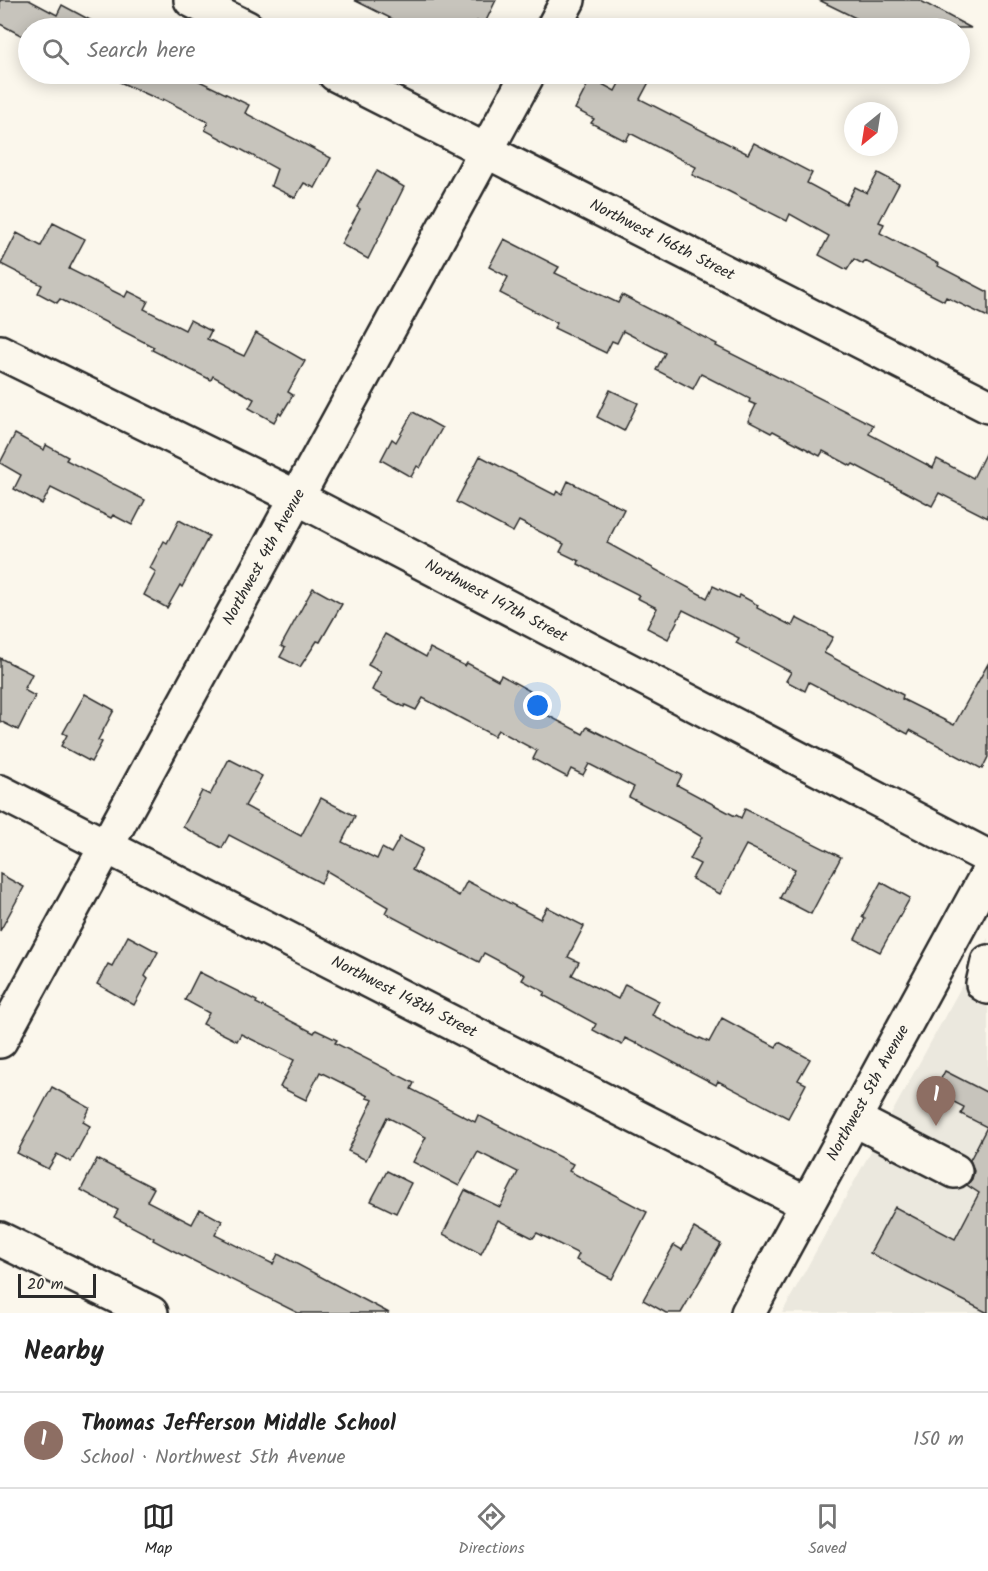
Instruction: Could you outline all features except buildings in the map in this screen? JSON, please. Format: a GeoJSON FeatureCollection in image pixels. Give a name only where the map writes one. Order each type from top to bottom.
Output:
{"type":"FeatureCollection","features":[{"type":"Feature","properties":{"kind":"street"},"geometry":{"type":"LineString","coordinates":[[191,0],[227,18]]}},
{"type":"Feature","properties":{"kind":"street"},"geometry":{"type":"LineString","coordinates":[[558,18],[568,0]]}},
{"type":"Feature","properties":{"kind":"street","name":"Northwest 146th Street"},"geometry":{"type":"LineString","coordinates":[[355,84],[988,406]]}},
{"type":"Feature","properties":{"kind":"street","name":"Northwest 4th Avenue"},"geometry":{"type":"LineString","coordinates":[[0,1041],[522,84]]}},
{"type":"Feature","properties":{"kind":"street","name":"Northwest 147th Street"},"geometry":{"type":"LineString","coordinates":[[0,352],[296,497],[988,857]]}},
{"type":"Feature","properties":{"kind":"street","name":"Northwest 148th Street"},"geometry":{"type":"LineString","coordinates":[[0,792],[807,1204]]}},
{"type":"Feature","properties":{"kind":"street","name":"Northwest 5th Avenue"},"geometry":{"type":"LineString","coordinates":[[747,1313],[988,873]]}},
{"type":"Feature","properties":{"kind":"street"},"geometry":{"type":"LineString","coordinates":[[988,962],[983,984],[988,987]]}},
{"type":"Feature","properties":{"kind":"street"},"geometry":{"type":"LineString","coordinates":[[854,1119],[955,1171]]}},
{"type":"Feature","properties":{"kind":"street"},"geometry":{"type":"LineString","coordinates":[[0,1239],[151,1313]]}},
{"type":"Feature","properties":{"kind":"shaded area"},"geometry":{"type":"Polygon","coordinates":[[[988,938],[988,1313],[782,1313],[988,938]]]}},
{"type":"Feature","properties":{"kind":"place","name":"Thomas Jefferson Middle School"},"geometry":{"type":"Point","coordinates":[936,1126]}}]}
